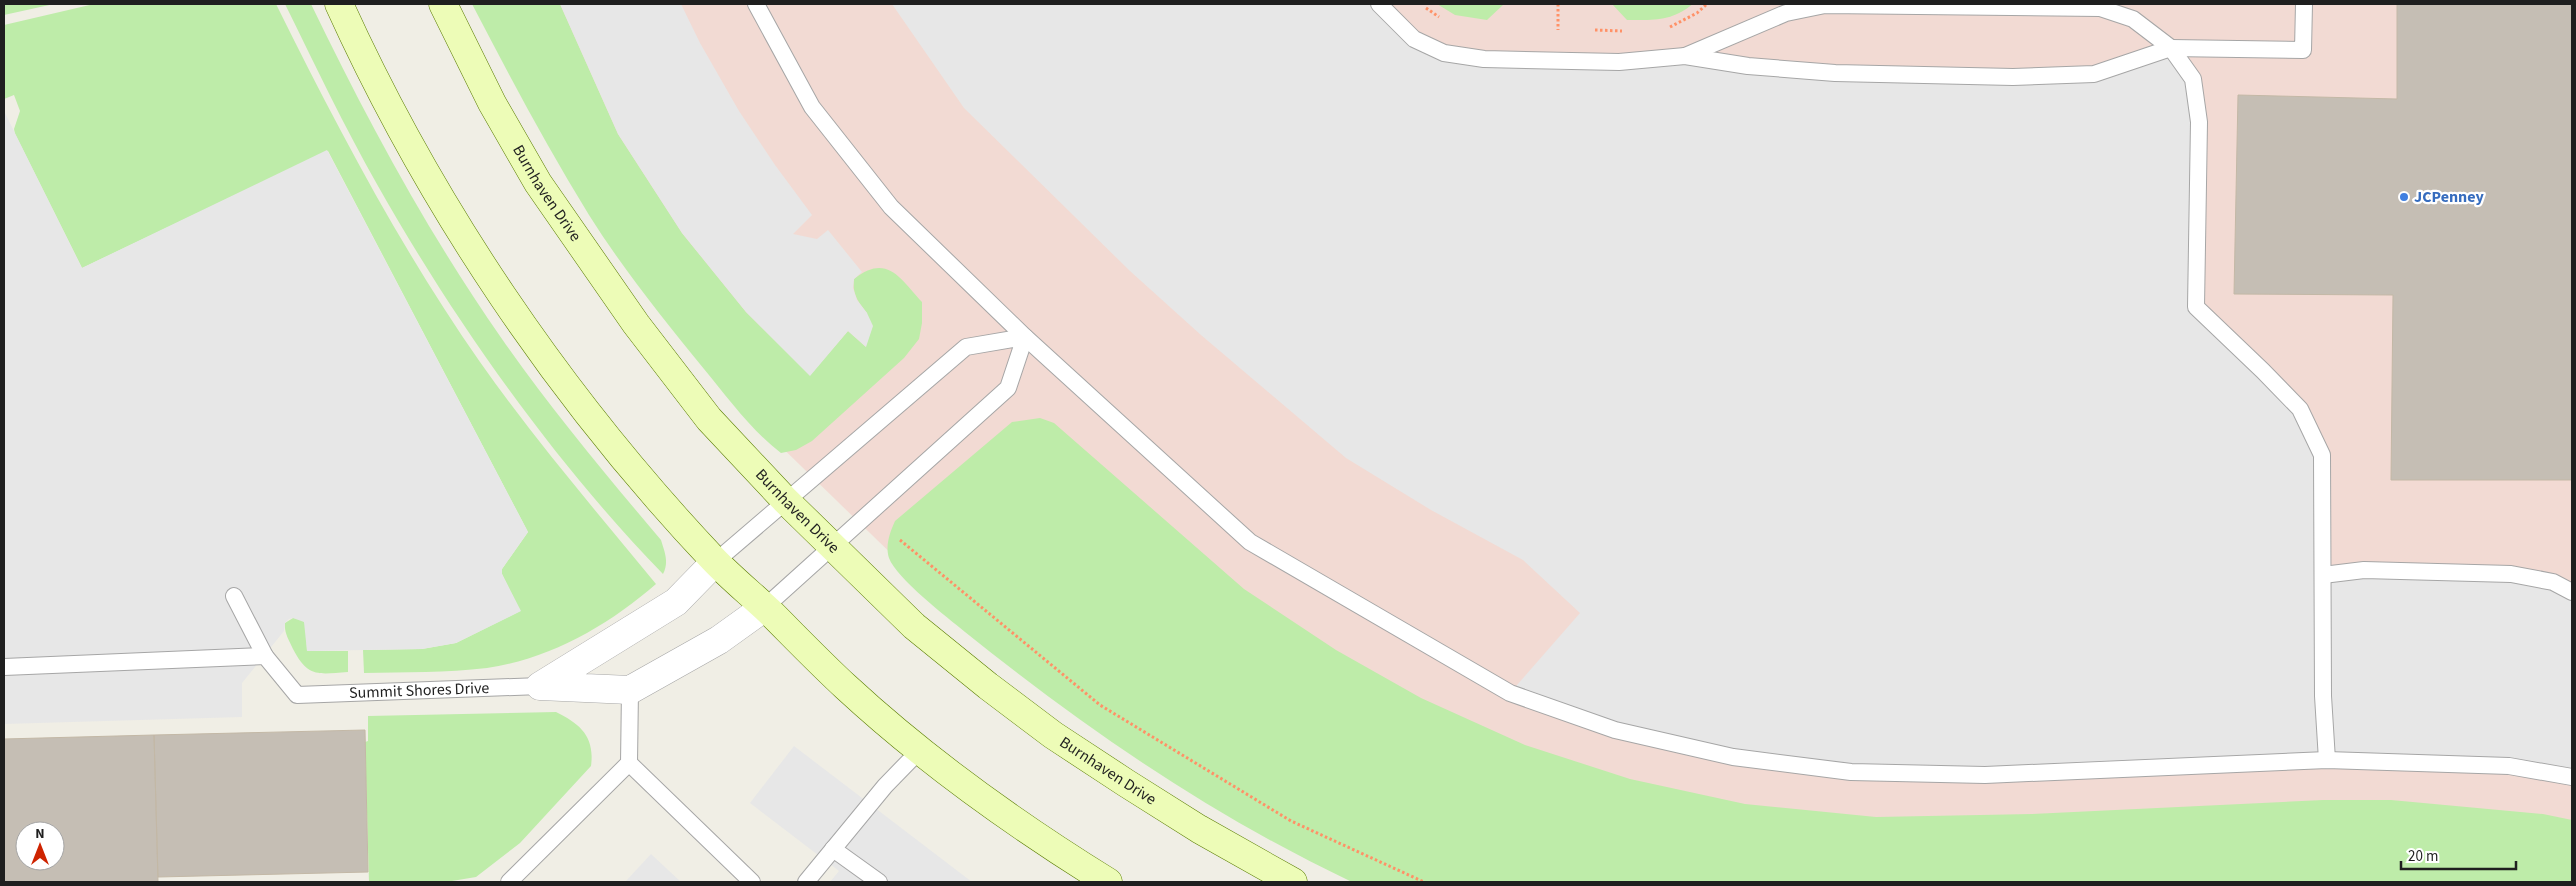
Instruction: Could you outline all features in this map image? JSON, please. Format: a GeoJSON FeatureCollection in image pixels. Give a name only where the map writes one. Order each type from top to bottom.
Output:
{"type":"FeatureCollection","features":[{"type":"Feature","properties":{"kind":"street"},"geometry":{"type":"LineString","coordinates":[[339,4],[365,62],[460,230],[557,375],[637,476],[715,562],[765,607],[847,688],[920,750],[993,806],[1108,882]]}},
{"type":"Feature","properties":{"kind":"street","name":"Burnhaven Drive"},"geometry":{"type":"LineString","coordinates":[[443,4],[492,103],[538,183],[636,324],[709,419],[785,500],[914,626],[1053,735],[1199,829],[1293,882]]}},
{"type":"Feature","properties":{"kind":"street","name":"Summit Shores Drive"},"geometry":{"type":"LineString","coordinates":[[540,686],[676,602],[715,562]]}},
{"type":"Feature","properties":{"kind":"street"},"geometry":{"type":"LineString","coordinates":[[630,690],[719,640],[765,607]]}},
{"type":"Feature","properties":{"kind":"street","name":"Summit Shores Drive"},"geometry":{"type":"LineString","coordinates":[[540,686],[630,690]]}},
{"type":"Feature","properties":{"kind":"lane"},"geometry":{"type":"LineString","coordinates":[[756,4],[812,107],[890,207],[1025,337],[1250,542],[1510,693],[1615,730],[1733,757],[1851,772],[1984,775],[2327,760],[2509,766],[2572,777]]}},
{"type":"Feature","properties":{"kind":"lane"},"geometry":{"type":"LineString","coordinates":[[1379,4],[1414,39],[1444,54],[1484,59],[1619,62],[1685,56],[1748,66],[1835,72],[2013,77],[2094,74],[2170,48],[2303,50],[2304,4]]}},
{"type":"Feature","properties":{"kind":"lane"},"geometry":{"type":"LineString","coordinates":[[1685,56],[1786,13],[1825,5],[2100,8],[2133,19],[2170,48],[2193,79],[2199,122],[2196,307],[2263,370],[2300,409],[2322,454],[2323,696],[2327,760]]}},
{"type":"Feature","properties":{"kind":"lane"},"geometry":{"type":"LineString","coordinates":[[715,562],[785,500],[833,463],[966,347],[1025,337]]}},
{"type":"Feature","properties":{"kind":"lane"},"geometry":{"type":"LineString","coordinates":[[765,607],[1008,388],[1025,337]]}},
{"type":"Feature","properties":{"kind":"lane"},"geometry":{"type":"LineString","coordinates":[[2322,575],[2364,570],[2511,574],[2553,582],[2572,592]]}},
{"type":"Feature","properties":{"kind":"lane"},"geometry":{"type":"LineString","coordinates":[[4,667],[265,656],[234,596]]}},
{"type":"Feature","properties":{"kind":"lane","name":"Summit Shores Drive"},"geometry":{"type":"LineString","coordinates":[[265,656],[298,695],[540,686]]}},
{"type":"Feature","properties":{"kind":"lane"},"geometry":{"type":"LineString","coordinates":[[508,882],[629,763],[630,690]]}},
{"type":"Feature","properties":{"kind":"lane"},"geometry":{"type":"LineString","coordinates":[[806,882],[885,786],[920,750]]}},
{"type":"Feature","properties":{"kind":"lane"},"geometry":{"type":"LineString","coordinates":[[629,763],[752,882]]}},
{"type":"Feature","properties":{"kind":"lane"},"geometry":{"type":"LineString","coordinates":[[833,849],[879,882]]}},
{"type":"Feature","properties":{"kind":"path"},"geometry":{"type":"LineString","coordinates":[[1421,4],[1446,22]]}},
{"type":"Feature","properties":{"kind":"path"},"geometry":{"type":"LineString","coordinates":[[1558,4],[1558,30]]}},
{"type":"Feature","properties":{"kind":"path"},"geometry":{"type":"LineString","coordinates":[[1660,29],[1669,28],[1697,13],[1707,4]]}},
{"type":"Feature","properties":{"kind":"path"},"geometry":{"type":"LineString","coordinates":[[1548,30],[1567,30]]}},
{"type":"Feature","properties":{"kind":"path"},"geometry":{"type":"LineString","coordinates":[[1586,30],[1624,31]]}},
{"type":"Feature","properties":{"kind":"path"},"geometry":{"type":"LineString","coordinates":[[900,540],[1100,705],[1291,821],[1424,882]]}},
{"type":"Feature","properties":{"kind":"shaded area"},"geometry":{"type":"Polygon","coordinates":[[[478,4],[2572,4],[2572,882],[1365,882],[907,569],[766,432],[478,4]]]}},
{"type":"Feature","properties":{"kind":"shaded area"},"geometry":{"type":"Polygon","coordinates":[[[560,4],[681,4],[700,43],[739,111],[775,165],[812,215],[793,234],[817,239],[828,230],[862,272],[854,279],[853,288],[857,300],[867,313],[873,326],[866,347],[848,331],[810,376],[746,312],[682,233],[618,134],[560,4]]]}},
{"type":"Feature","properties":{"kind":"shaded area"},"geometry":{"type":"Polygon","coordinates":[[[892,4],[1379,4],[1444,53],[1748,66],[2094,74],[2171,48],[2193,79],[2196,307],[2300,409],[2322,455],[2323,575],[2511,574],[2572,592],[2572,777],[2327,760],[1985,775],[1733,757],[1510,693],[1580,613],[1523,560],[1431,510],[1346,458],[1201,335],[1130,271],[964,108],[892,4]]]}},
{"type":"Feature","properties":{"kind":"shaded area"},"geometry":{"type":"Polygon","coordinates":[[[4,111],[82,268],[327,150],[528,532],[502,569],[502,574],[521,611],[456,643],[422,649],[307,651],[304,622],[293,618],[289,619],[285,623],[284,631],[242,683],[242,717],[4,724],[4,111]]]}},
{"type":"Feature","properties":{"kind":"shaded area"},"geometry":{"type":"Polygon","coordinates":[[[794,746],[972,882],[830,882],[839,871],[750,803],[794,746]]]}},
{"type":"Feature","properties":{"kind":"shaded area"},"geometry":{"type":"Polygon","coordinates":[[[651,854],[681,882],[625,882],[651,854]]]}},
{"type":"Feature","properties":{"kind":"green space"},"geometry":{"type":"Polygon","coordinates":[[[4,4],[54,4],[4,15],[4,4]]]}},
{"type":"Feature","properties":{"kind":"green space"},"geometry":{"type":"Polygon","coordinates":[[[94,4],[276,4],[322,96],[371,187],[423,276],[451,319],[522,419],[656,584],[619,613],[598,626],[577,638],[533,657],[472,670],[364,673],[363,650],[422,649],[456,643],[520,611],[502,574],[502,569],[528,532],[328,151],[82,268],[15,134],[14,129],[20,111],[14,95],[4,99],[4,25],[94,4]]]}},
{"type":"Feature","properties":{"kind":"green space"},"geometry":{"type":"Polygon","coordinates":[[[285,4],[311,4],[354,90],[400,175],[475,299],[559,416],[661,540],[666,561],[663,574],[583,485],[545,438],[473,339],[378,186],[285,4]]]}},
{"type":"Feature","properties":{"kind":"green space"},"geometry":{"type":"Polygon","coordinates":[[[472,4],[560,4],[618,134],[682,233],[746,312],[810,375],[848,331],[866,347],[867,313],[856,297],[854,279],[875,268],[884,269],[900,277],[922,302],[922,323],[919,339],[904,358],[812,441],[796,450],[781,453],[750,424],[731,402],[659,313],[616,255],[589,215],[558,163],[472,4]]]}},
{"type":"Feature","properties":{"kind":"green space"},"geometry":{"type":"Polygon","coordinates":[[[1437,4],[1504,4],[1487,20],[1455,15],[1437,4]]]}},
{"type":"Feature","properties":{"kind":"green space"},"geometry":{"type":"Polygon","coordinates":[[[1612,4],[1693,4],[1677,14],[1662,19],[1627,20],[1612,4]]]}},
{"type":"Feature","properties":{"kind":"green space"},"geometry":{"type":"Polygon","coordinates":[[[1040,418],[1054,423],[1244,589],[1336,650],[1421,698],[1525,745],[1630,779],[1745,804],[1876,817],[2032,814],[2323,800],[2391,800],[2543,814],[2572,820],[2572,882],[1352,882],[1249,828],[1151,769],[1104,737],[965,632],[912,587],[894,566],[889,558],[888,544],[895,521],[1012,422],[1040,418]]]}},
{"type":"Feature","properties":{"kind":"green space"},"geometry":{"type":"Polygon","coordinates":[[[293,618],[302,619],[306,625],[307,651],[348,651],[348,672],[321,673],[309,670],[298,658],[285,630],[285,623],[293,618]]]}},
{"type":"Feature","properties":{"kind":"green space"},"geometry":{"type":"Polygon","coordinates":[[[556,712],[579,726],[584,732],[591,747],[591,766],[520,843],[476,877],[452,881],[369,882],[365,742],[368,741],[368,716],[556,712]]]}},
{"type":"Feature","properties":{"kind":"building","name":"JCPenney"},"geometry":{"type":"Polygon","coordinates":[[[2397,4],[2572,4],[2572,480],[2391,480],[2393,295],[2234,294],[2238,95],[2397,99],[2397,4]]]}},
{"type":"Feature","properties":{"kind":"building"},"geometry":{"type":"Polygon","coordinates":[[[365,730],[368,872],[158,877],[154,735],[365,730]]]}},
{"type":"Feature","properties":{"kind":"building"},"geometry":{"type":"Polygon","coordinates":[[[154,735],[158,882],[4,882],[4,739],[154,735]]]}},
{"type":"Feature","properties":{"kind":"place","name":"JCPenney"},"geometry":{"type":"Point","coordinates":[2404,197]}}]}
